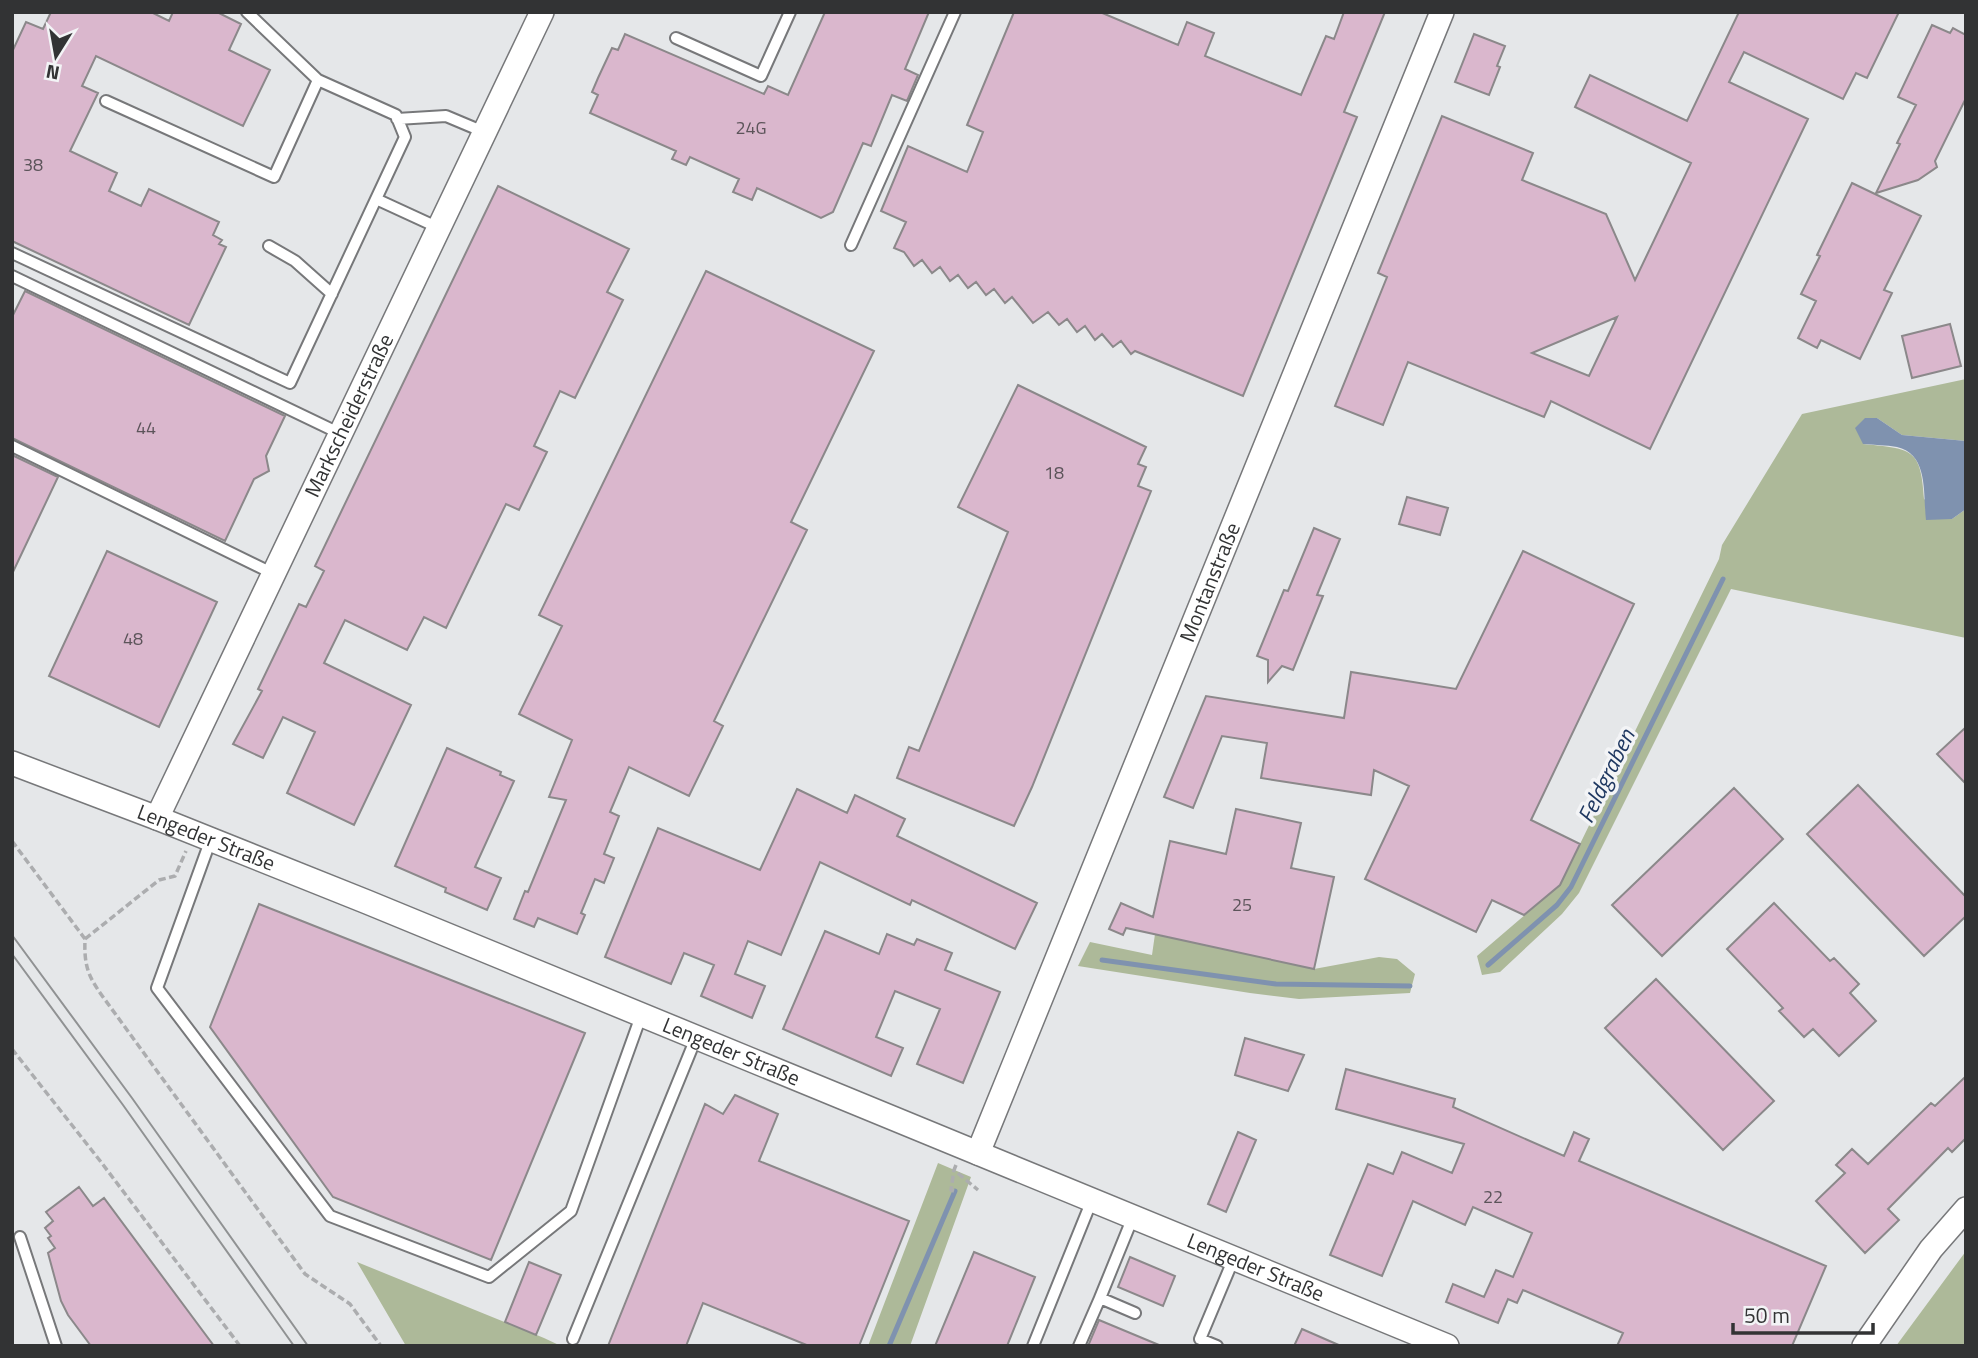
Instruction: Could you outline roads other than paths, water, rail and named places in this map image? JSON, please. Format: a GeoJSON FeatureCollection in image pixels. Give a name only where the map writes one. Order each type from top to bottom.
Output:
{"type":"FeatureCollection","features":[{"type":"Feature","properties":{"kind":"street","name":"Markscheiderstraße"},"geometry":{"type":"LineString","coordinates":[[157,818],[542,12]]}},
{"type":"Feature","properties":{"kind":"street","name":"Montanstraße"},"geometry":{"type":"LineString","coordinates":[[978,1153],[1442,12]]}},
{"type":"Feature","properties":{"kind":"street","name":"Lengeder Straße"},"geometry":{"type":"LineString","coordinates":[[12,763],[202,836],[1234,1258],[1416,1340],[1447,1346]]}},
{"type":"Feature","properties":{"kind":"street"},"geometry":{"type":"LineString","coordinates":[[1864,1346],[1931,1249],[1966,1209]]}},
{"type":"Feature","properties":{"kind":"lane"},"geometry":{"type":"LineString","coordinates":[[12,253],[290,383],[405,137],[396,115],[318,80],[247,12]]}},
{"type":"Feature","properties":{"kind":"lane"},"geometry":{"type":"LineString","coordinates":[[676,38],[761,76],[790,12]]}},
{"type":"Feature","properties":{"kind":"lane"},"geometry":{"type":"LineString","coordinates":[[851,245],[955,12]]}},
{"type":"Feature","properties":{"kind":"lane"},"geometry":{"type":"LineString","coordinates":[[106,101],[274,177],[318,80]]}},
{"type":"Feature","properties":{"kind":"lane"},"geometry":{"type":"LineString","coordinates":[[397,119],[446,116],[484,132]]}},
{"type":"Feature","properties":{"kind":"lane"},"geometry":{"type":"LineString","coordinates":[[376,199],[439,228]]}},
{"type":"Feature","properties":{"kind":"lane"},"geometry":{"type":"LineString","coordinates":[[269,247],[295,261],[331,294]]}},
{"type":"Feature","properties":{"kind":"lane"},"geometry":{"type":"LineString","coordinates":[[12,275],[341,434]]}},
{"type":"Feature","properties":{"kind":"lane"},"geometry":{"type":"LineString","coordinates":[[12,446],[274,574]]}},
{"type":"Feature","properties":{"kind":"lane"},"geometry":{"type":"LineString","coordinates":[[202,836],[157,988],[330,1216],[489,1277],[571,1211],[641,1016]]}},
{"type":"Feature","properties":{"kind":"lane"},"geometry":{"type":"LineString","coordinates":[[573,1339],[696,1038]]}},
{"type":"Feature","properties":{"kind":"lane"},"geometry":{"type":"LineString","coordinates":[[1033,1346],[1092,1200]]}},
{"type":"Feature","properties":{"kind":"lane"},"geometry":{"type":"LineString","coordinates":[[1079,1346],[1133,1217]]}},
{"type":"Feature","properties":{"kind":"lane"},"geometry":{"type":"LineString","coordinates":[[20,1237],[56,1346]]}},
{"type":"Feature","properties":{"kind":"lane"},"geometry":{"type":"LineString","coordinates":[[1217,1346],[1200,1339],[1234,1258]]}},
{"type":"Feature","properties":{"kind":"lane"},"geometry":{"type":"LineString","coordinates":[[1100,1298],[1135,1313]]}},
{"type":"Feature","properties":{"kind":"water"},"geometry":{"type":"Polygon","coordinates":[[[1865,418],[1877,418],[1902,435],[1966,441],[1966,509],[1952,519],[1926,520],[1924,488],[1915,458],[1897,447],[1863,444],[1855,428],[1865,418]]]}},
{"type":"Feature","properties":{"kind":"waterway","name":"Feldgraben"},"geometry":{"type":"LineString","coordinates":[[1488,965],[1557,905],[1571,887],[1723,579]]}},
{"type":"Feature","properties":{"kind":"waterway","name":"Feldgraben"},"geometry":{"type":"LineString","coordinates":[[1102,960],[1276,984],[1410,986]]}},
{"type":"Feature","properties":{"kind":"waterway"},"geometry":{"type":"LineString","coordinates":[[889,1346],[955,1191]]}},
{"type":"Feature","properties":{"kind":"tram line"},"geometry":{"type":"LineString","coordinates":[[12,935],[132,1098],[308,1346]]}},
{"type":"Feature","properties":{"kind":"tram line"},"geometry":{"type":"LineString","coordinates":[[12,954],[294,1346]]}}]}
